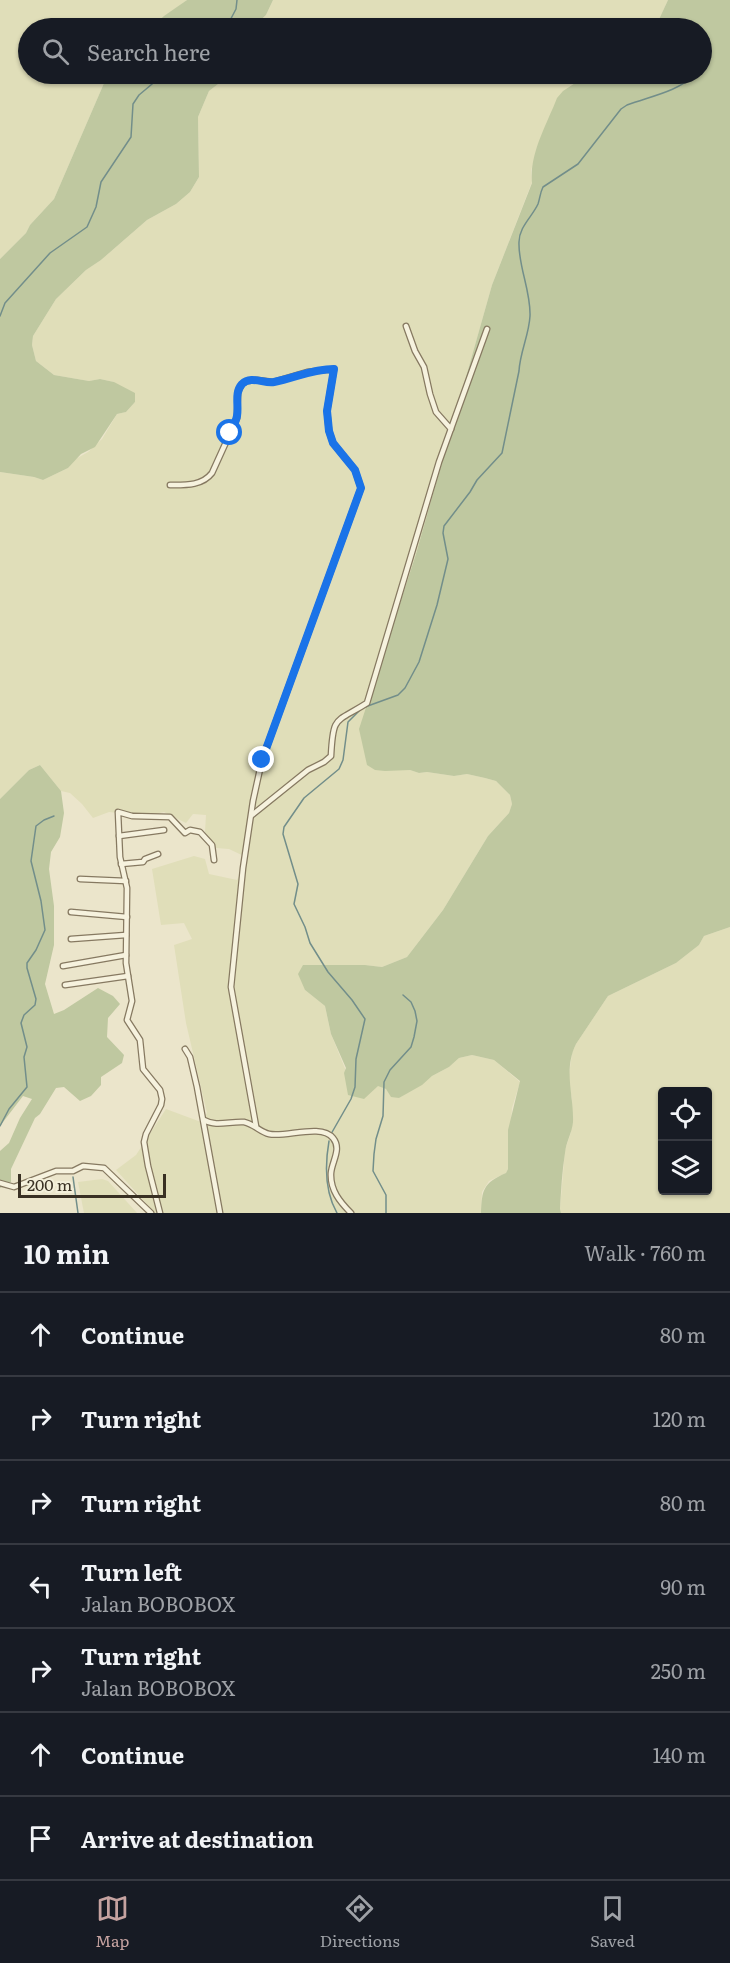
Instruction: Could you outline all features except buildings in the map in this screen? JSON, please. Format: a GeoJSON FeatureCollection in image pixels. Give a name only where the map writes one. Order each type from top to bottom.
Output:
{"type":"FeatureCollection","features":[{"type":"Feature","properties":{"kind":"street"},"geometry":{"type":"LineString","coordinates":[[406,326],[415,351],[424,367],[436,412],[451,429]]}},
{"type":"Feature","properties":{"kind":"street"},"geometry":{"type":"LineString","coordinates":[[252,815],[308,770],[331,756],[332,729],[342,717],[367,703],[439,462],[487,329]]}},
{"type":"Feature","properties":{"kind":"street"},"geometry":{"type":"LineString","coordinates":[[170,485],[198,483],[207,479],[212,473],[237,418],[238,392],[246,381],[273,382],[319,369],[334,369],[327,411],[329,431],[333,443],[355,470],[361,488],[262,760],[243,868],[231,987],[256,1126]]}},
{"type":"Feature","properties":{"kind":"street"},"geometry":{"type":"LineString","coordinates":[[160,1213],[144,1142],[162,1099],[159,1090],[143,1069],[141,1046],[128,1020],[132,1001],[126,955],[126,881],[121,864],[118,812],[132,816],[170,817],[185,833],[196,831],[205,836],[212,845],[214,860]]}},
{"type":"Feature","properties":{"kind":"street"},"geometry":{"type":"LineString","coordinates":[[119,836],[164,830]]}},
{"type":"Feature","properties":{"kind":"street"},"geometry":{"type":"LineString","coordinates":[[121,864],[143,862],[158,854]]}},
{"type":"Feature","properties":{"kind":"street"},"geometry":{"type":"LineString","coordinates":[[80,879],[126,881]]}},
{"type":"Feature","properties":{"kind":"street"},"geometry":{"type":"LineString","coordinates":[[71,912],[127,917]]}},
{"type":"Feature","properties":{"kind":"street"},"geometry":{"type":"LineString","coordinates":[[71,939],[126,935]]}},
{"type":"Feature","properties":{"kind":"street"},"geometry":{"type":"LineString","coordinates":[[63,966],[126,955]]}},
{"type":"Feature","properties":{"kind":"street"},"geometry":{"type":"LineString","coordinates":[[65,985],[128,974]]}},
{"type":"Feature","properties":{"kind":"street"},"geometry":{"type":"LineString","coordinates":[[185,1049],[190,1057],[204,1120],[220,1213]]}},
{"type":"Feature","properties":{"kind":"street"},"geometry":{"type":"LineString","coordinates":[[204,1120],[213,1124],[245,1122],[268,1134],[317,1132],[328,1134],[333,1138],[338,1149],[331,1172],[334,1191],[340,1202],[351,1213]]}},
{"type":"Feature","properties":{"kind":"street"},"geometry":{"type":"LineString","coordinates":[[0,1183],[10,1187],[19,1187],[56,1171],[73,1171],[83,1166],[100,1167],[104,1168],[151,1213]]}},
{"type":"Feature","properties":{"kind":"shaded area"},"geometry":{"type":"Polygon","coordinates":[[[0,0],[187,0],[163,18],[18,18],[18,84],[104,84],[54,199],[30,225],[26,233],[0,259],[0,0]]]}},
{"type":"Feature","properties":{"kind":"shaded area"},"geometry":{"type":"Polygon","coordinates":[[[273,0],[668,0],[660,18],[263,18],[273,0]]]}},
{"type":"Feature","properties":{"kind":"shaded area"},"geometry":{"type":"Polygon","coordinates":[[[218,84],[576,84],[547,127],[538,145],[531,171],[532,182],[492,285],[416,554],[367,703],[375,770],[410,770],[454,776],[467,774],[485,778],[496,781],[510,795],[512,804],[509,813],[488,836],[443,910],[407,957],[382,967],[343,966],[305,990],[325,1006],[331,1034],[346,1071],[386,1089],[399,1098],[449,1067],[459,1058],[472,1055],[494,1060],[520,1082],[512,1108],[508,1169],[506,1173],[489,1181],[482,1192],[481,1213],[155,1213],[116,1170],[136,1155],[166,1109],[201,1122],[207,1113],[186,1023],[174,945],[192,939],[184,923],[161,925],[152,869],[194,856],[205,859],[209,874],[237,880],[248,858],[229,849],[216,848],[205,832],[206,815],[193,814],[186,823],[164,812],[147,816],[109,812],[93,818],[70,793],[61,791],[40,765],[29,770],[0,799],[0,472],[43,480],[68,468],[74,460],[88,452],[102,439],[117,414],[126,412],[135,402],[114,382],[100,379],[89,381],[54,375],[36,361],[32,345],[33,336],[56,299],[86,270],[147,220],[176,204],[190,192],[199,177],[198,117],[209,91],[218,84]]]}},
{"type":"Feature","properties":{"kind":"shaded area"},"geometry":{"type":"Polygon","coordinates":[[[730,927],[730,1213],[561,1213],[565,1150],[571,1132],[572,1098],[568,1082],[572,1053],[576,1044],[608,996],[676,963],[699,945],[704,936],[730,927]]]}},
{"type":"Feature","properties":{"kind":"shaded area"},"geometry":{"type":"Polygon","coordinates":[[[102,1179],[108,1181],[137,1213],[84,1213],[78,1182],[102,1179]]]}},
{"type":"Feature","properties":{"kind":"green space"},"geometry":{"type":"Polygon","coordinates":[[[187,0],[273,0],[263,18],[162,18],[187,0]]]}},
{"type":"Feature","properties":{"kind":"green space"},"geometry":{"type":"Polygon","coordinates":[[[668,0],[730,0],[730,927],[704,936],[699,945],[676,963],[608,996],[576,1044],[570,1063],[573,1122],[564,1160],[561,1213],[481,1213],[485,1188],[493,1180],[506,1173],[508,1169],[508,1130],[520,1081],[494,1060],[472,1055],[459,1058],[422,1085],[399,1098],[391,1097],[386,1089],[378,1086],[364,1099],[348,1095],[344,1073],[346,1068],[331,1034],[325,1006],[305,990],[298,974],[303,965],[382,967],[407,957],[443,910],[488,836],[509,813],[512,804],[510,795],[496,781],[467,774],[454,776],[410,770],[375,770],[367,765],[359,729],[416,554],[492,285],[532,183],[536,150],[557,98],[574,84],[712,84],[712,18],[660,18],[668,0]]]}},
{"type":"Feature","properties":{"kind":"green space"},"geometry":{"type":"Polygon","coordinates":[[[104,84],[218,84],[209,91],[198,117],[199,177],[190,192],[176,204],[147,220],[86,270],[56,299],[33,336],[32,345],[36,361],[54,375],[89,381],[100,379],[114,382],[135,393],[135,402],[126,412],[117,414],[95,447],[81,454],[68,468],[43,480],[0,472],[0,259],[26,233],[30,225],[54,199],[104,84]]]}},
{"type":"Feature","properties":{"kind":"green space"},"geometry":{"type":"Polygon","coordinates":[[[40,765],[61,791],[64,813],[60,837],[51,852],[49,869],[54,906],[54,945],[45,984],[54,1014],[98,988],[113,996],[120,1004],[108,1018],[107,1037],[124,1055],[122,1063],[101,1077],[101,1085],[91,1096],[80,1101],[64,1087],[56,1088],[40,1114],[35,1118],[11,1169],[11,1182],[0,1188],[0,1151],[9,1143],[20,1118],[32,1099],[23,1096],[0,1126],[0,799],[29,770],[40,765]]]}},
{"type":"Feature","properties":{"kind":"waterway"},"geometry":{"type":"LineString","coordinates":[[231,18],[237,0]]}},
{"type":"Feature","properties":{"kind":"waterway"},"geometry":{"type":"LineString","coordinates":[[0,316],[5,303],[50,253],[87,227],[96,207],[101,182],[131,137],[133,104],[139,95],[152,84]]}},
{"type":"Feature","properties":{"kind":"waterway"},"geometry":{"type":"LineString","coordinates":[[365,707],[398,695],[405,688],[419,662],[437,605],[448,559],[443,533],[444,526],[477,480],[502,453],[530,316],[529,297],[520,260],[520,237],[523,227],[538,204],[543,187],[578,164],[621,109],[683,84]]}},
{"type":"Feature","properties":{"kind":"waterway"},"geometry":{"type":"LineString","coordinates":[[331,1134],[351,1099],[355,1087],[356,1059],[365,1019],[328,972],[310,943],[294,904],[298,884],[283,834],[284,827],[304,798],[339,769],[343,760],[348,722],[361,709]]}},
{"type":"Feature","properties":{"kind":"waterway"},"geometry":{"type":"LineString","coordinates":[[0,1126],[9,1109],[27,1087],[24,1057],[27,1047],[21,1023],[24,1015],[35,1005],[36,999],[27,963],[45,930],[41,901],[31,861],[36,826],[54,816]]}},
{"type":"Feature","properties":{"kind":"waterway"},"geometry":{"type":"LineString","coordinates":[[386,1213],[386,1195],[373,1171],[374,1154],[383,1116],[384,1082],[390,1070],[411,1047],[417,1021],[411,1002],[403,995]]}},
{"type":"Feature","properties":{"kind":"waterway"},"geometry":{"type":"LineString","coordinates":[[329,1141],[327,1178],[330,1196],[337,1213]]}},
{"type":"Feature","properties":{"kind":"waterway"},"geometry":{"type":"LineString","coordinates":[[73,1177],[78,1213]]}},
{"type":"Feature","properties":{"kind":"route"},"geometry":{"type":"LineString","coordinates":[[230,433],[237,418],[238,392],[246,381],[273,382],[319,369],[334,369],[327,411],[329,431],[333,443],[355,470],[361,488],[262,760]]}}]}
